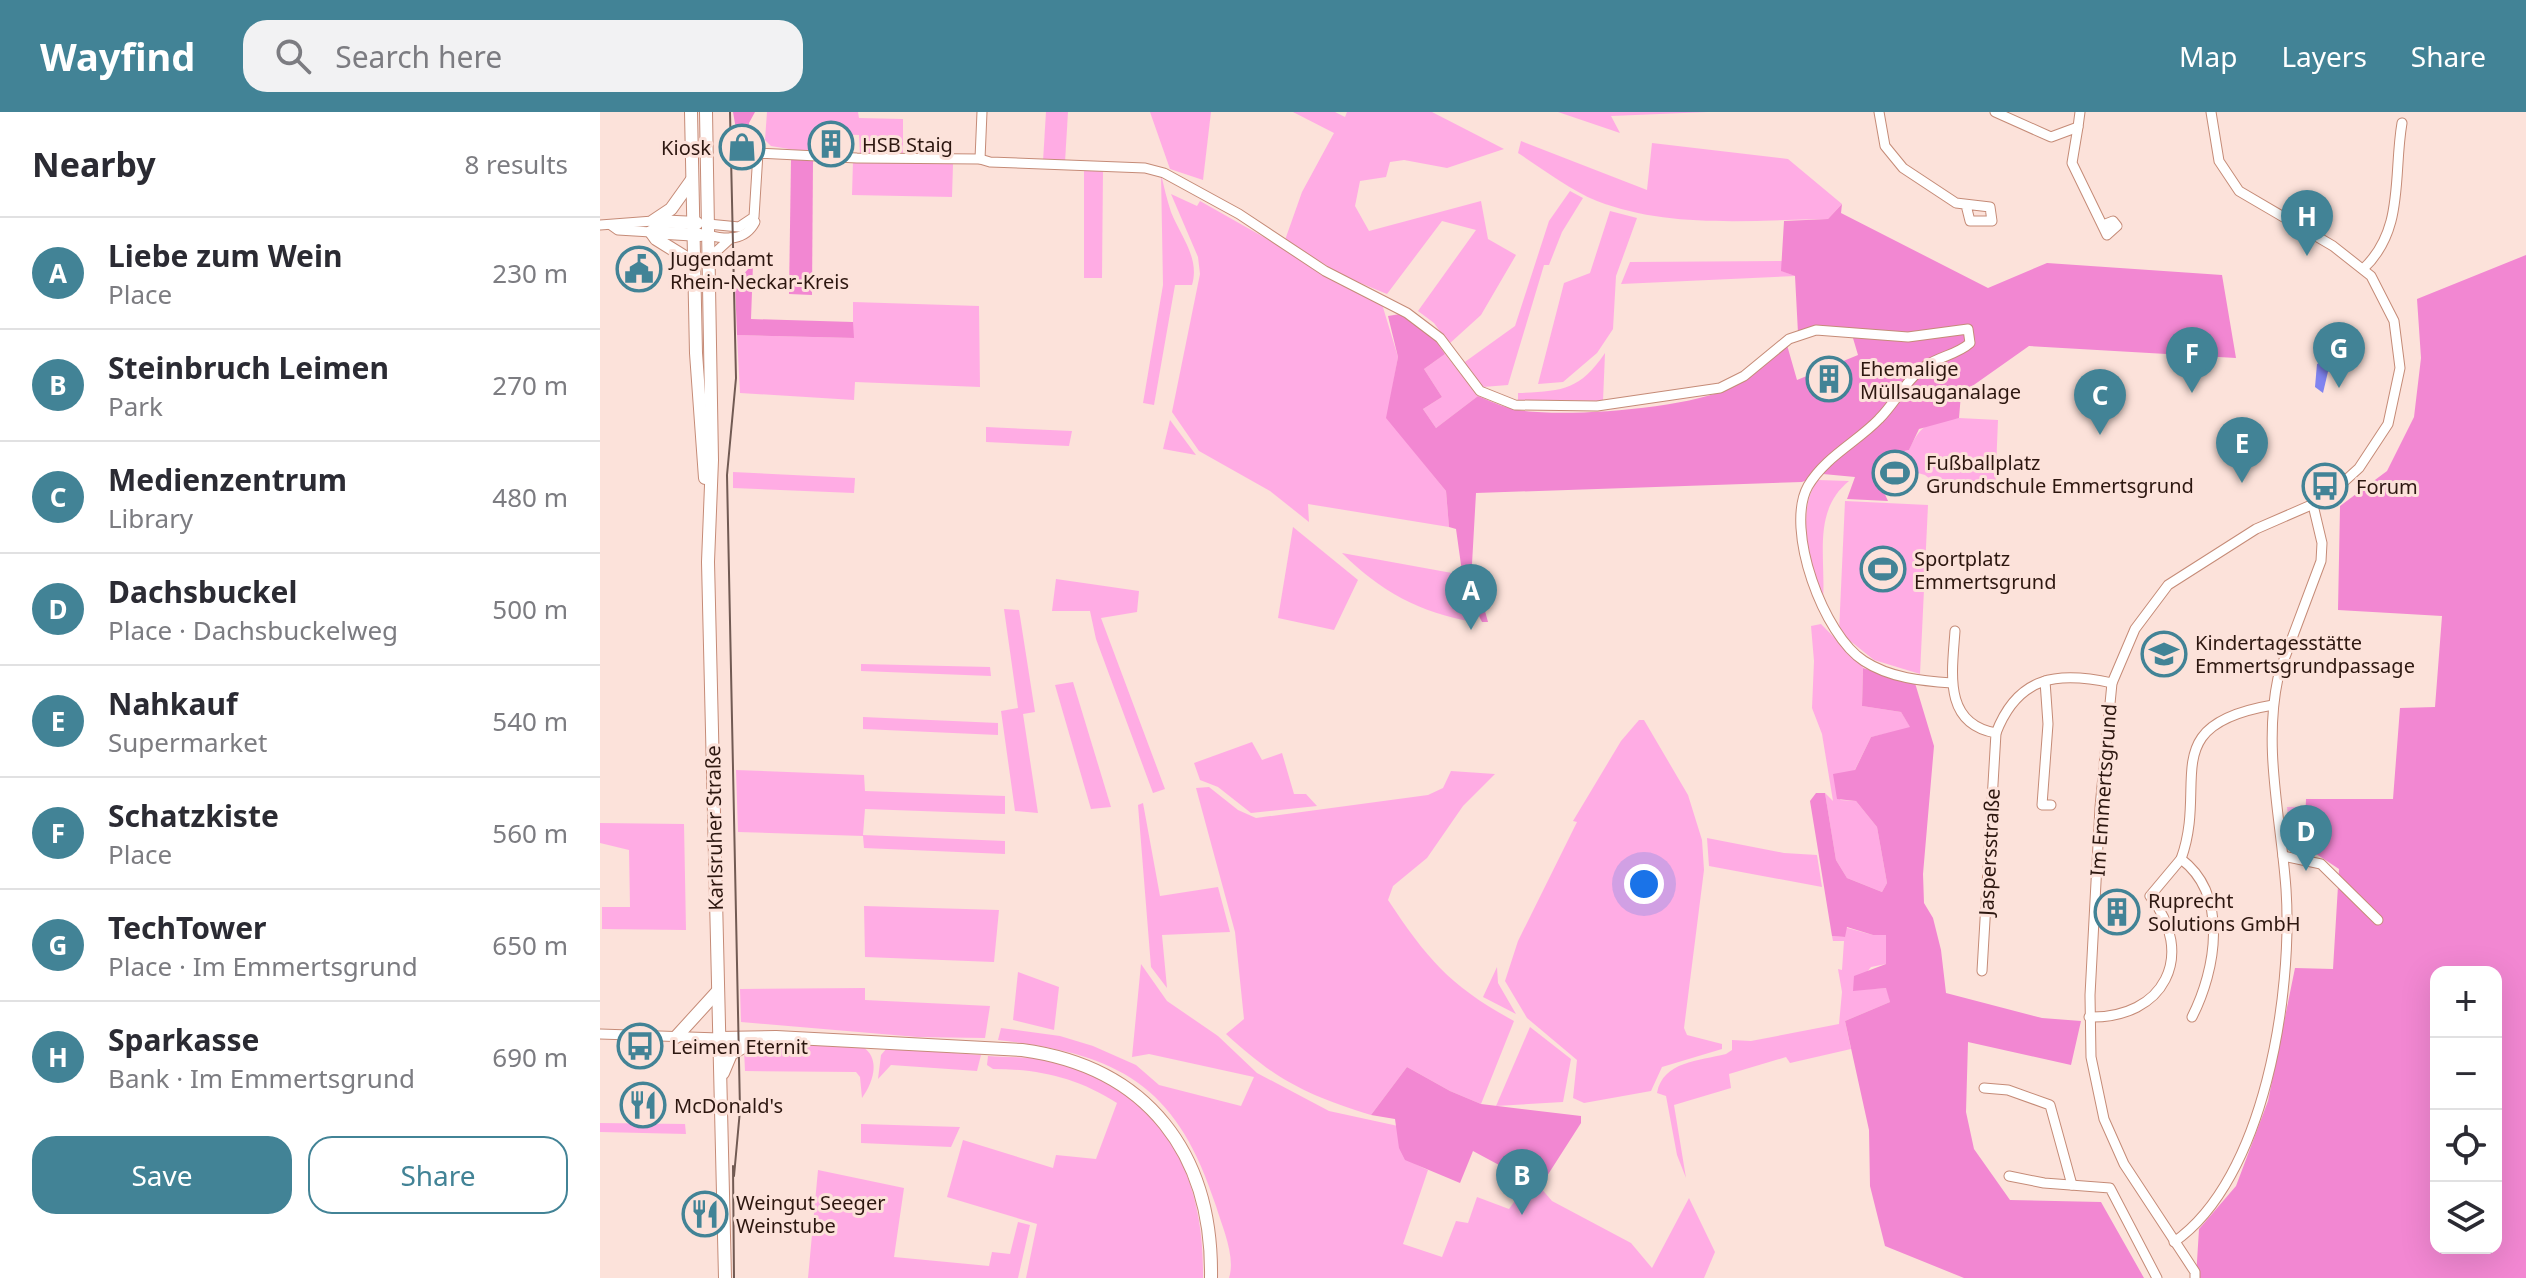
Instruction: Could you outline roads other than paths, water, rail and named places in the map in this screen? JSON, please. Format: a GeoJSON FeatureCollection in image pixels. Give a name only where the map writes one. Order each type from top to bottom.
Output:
{"type":"FeatureCollection","features":[{"type":"Feature","properties":{"kind":"main road","name":"Karlsruher Straße"},"geometry":{"type":"LineString","coordinates":[[691,112],[697,375],[708,493],[725,1278]]}},
{"type":"Feature","properties":{"kind":"main road","name":"Karlsruher Straße"},"geometry":{"type":"LineString","coordinates":[[706,112],[712,460],[708,493]]}},
{"type":"Feature","properties":{"kind":"main road"},"geometry":{"type":"LineString","coordinates":[[652,226],[671,209],[691,181]]}},
{"type":"Feature","properties":{"kind":"main road"},"geometry":{"type":"LineString","coordinates":[[652,226],[708,230]]}},
{"type":"Feature","properties":{"kind":"main road"},"geometry":{"type":"LineString","coordinates":[[652,226],[656,239],[693,262]]}},
{"type":"Feature","properties":{"kind":"main road"},"geometry":{"type":"LineString","coordinates":[[676,1037],[717,992]]}},
{"type":"Feature","properties":{"kind":"main road"},"geometry":{"type":"LineString","coordinates":[[719,1038],[763,1037],[1001,1048],[1051,1054],[1099,1070],[1133,1092],[1164,1122],[1187,1157],[1204,1195],[1210,1228],[1211,1278]]}},
{"type":"Feature","properties":{"kind":"main road"},"geometry":{"type":"LineString","coordinates":[[720,1077],[731,1054],[763,1037]]}},
{"type":"Feature","properties":{"kind":"street"},"geometry":{"type":"LineString","coordinates":[[980,159],[982,112]]}},
{"type":"Feature","properties":{"kind":"street"},"geometry":{"type":"LineString","coordinates":[[1879,112],[1882,138],[1896,161],[1956,203],[1966,205]]}},
{"type":"Feature","properties":{"kind":"street"},"geometry":{"type":"LineString","coordinates":[[1995,112],[2048,137],[2078,127]]}},
{"type":"Feature","properties":{"kind":"street"},"geometry":{"type":"LineString","coordinates":[[2080,112],[2072,163],[2103,225]]}},
{"type":"Feature","properties":{"kind":"street","name":"Im Emmertsgrund"},"geometry":{"type":"LineString","coordinates":[[2195,1278],[2124,1164],[2104,1119],[2093,1073],[2089,1022],[2104,737],[2112,683],[2135,629],[2168,585],[2256,529],[2313,505],[2359,468],[2384,433],[2399,385],[2399,339],[2387,304],[2371,276],[2333,246],[2239,191],[2219,161],[2211,112]]}},
{"type":"Feature","properties":{"kind":"street"},"geometry":{"type":"LineString","coordinates":[[2363,269],[2381,249],[2391,227],[2402,123]]}},
{"type":"Feature","properties":{"kind":"street"},"geometry":{"type":"LineString","coordinates":[[708,259],[754,219],[758,153],[980,159],[990,162],[1145,168],[1164,173],[1239,214],[1325,271],[1407,313],[1440,338],[1480,391],[1515,405],[1609,405],[1720,388],[1744,376],[1789,339],[1816,330],[1908,337],[1968,329],[1970,343],[1919,371],[1880,419],[1821,468],[1804,494],[1802,512],[1812,577],[1822,607],[1851,650],[1874,667],[1890,673],[1952,683]]}},
{"type":"Feature","properties":{"kind":"street"},"geometry":{"type":"LineString","coordinates":[[708,230],[739,227],[754,219]]}},
{"type":"Feature","properties":{"kind":"street"},"geometry":{"type":"LineString","coordinates":[[606,225],[618,230],[652,226]]}},
{"type":"Feature","properties":{"kind":"street"},"geometry":{"type":"LineString","coordinates":[[708,230],[736,237]]}},
{"type":"Feature","properties":{"kind":"street"},"geometry":{"type":"LineString","coordinates":[[2282,665],[2321,561],[2322,543],[2313,505]]}},
{"type":"Feature","properties":{"kind":"street"},"geometry":{"type":"LineString","coordinates":[[1955,631],[1952,683],[1962,715],[1976,727],[1996,733]]}},
{"type":"Feature","properties":{"kind":"street"},"geometry":{"type":"LineString","coordinates":[[2051,805],[2042,805],[2048,724],[2045,681],[2082,678],[2112,683]]}},
{"type":"Feature","properties":{"kind":"street"},"geometry":{"type":"LineString","coordinates":[[2174,1242],[2203,1219],[2218,1198],[2240,1152],[2264,1090],[2285,978],[2287,916],[2273,773],[2273,705],[2278,678]]}},
{"type":"Feature","properties":{"kind":"street","name":"Jaspersstraße"},"geometry":{"type":"LineString","coordinates":[[1982,971],[1996,733],[2020,692],[2045,681]]}},
{"type":"Feature","properties":{"kind":"street"},"geometry":{"type":"LineString","coordinates":[[2089,1022],[2132,1012],[2151,999],[2163,983],[2172,957],[2172,940],[2162,912],[2150,896],[2181,859],[2187,838],[2195,747],[2222,722],[2245,711],[2273,705]]}},
{"type":"Feature","properties":{"kind":"street"},"geometry":{"type":"LineString","coordinates":[[2283,856],[2321,864],[2378,920]]}},
{"type":"Feature","properties":{"kind":"street"},"geometry":{"type":"LineString","coordinates":[[2181,859],[2195,871],[2203,886],[2213,930],[2208,978],[2192,1017]]}},
{"type":"Feature","properties":{"kind":"street"},"geometry":{"type":"LineString","coordinates":[[600,1034],[719,1038]]}},
{"type":"Feature","properties":{"kind":"street"},"geometry":{"type":"LineString","coordinates":[[1984,1088],[2008,1090],[2050,1105],[2072,1185]]}},
{"type":"Feature","properties":{"kind":"street"},"geometry":{"type":"LineString","coordinates":[[2009,1176],[2112,1189],[2157,1278]]}},
{"type":"Feature","properties":{"kind":"tram line"},"geometry":{"type":"LineString","coordinates":[[730,112],[736,378],[727,475],[740,1110],[734,1176]]}},
{"type":"Feature","properties":{"kind":"tram line"},"geometry":{"type":"LineString","coordinates":[[733,1166],[734,1278]]}},
{"type":"Feature","properties":{"kind":"place","name":"HSB Staig"},"geometry":{"type":"Point","coordinates":[831,144]}},
{"type":"Feature","properties":{"kind":"place","name":"Kiosk"},"geometry":{"type":"Point","coordinates":[742,147]}},
{"type":"Feature","properties":{"kind":"place","name":"Sparkasse"},"geometry":{"type":"Point","coordinates":[2307,256]}},
{"type":"Feature","properties":{"kind":"place","name":"Jugendamt Rhein-Neckar-Kreis"},"geometry":{"type":"Point","coordinates":[639,269]}},
{"type":"Feature","properties":{"kind":"place","name":"Ehemalige Müllsauganalage"},"geometry":{"type":"Point","coordinates":[1829,379]}},
{"type":"Feature","properties":{"kind":"place","name":"TechTower"},"geometry":{"type":"Point","coordinates":[2339,388]}},
{"type":"Feature","properties":{"kind":"place","name":"Schatzkiste"},"geometry":{"type":"Point","coordinates":[2192,393]}},
{"type":"Feature","properties":{"kind":"place","name":"Medienzentrum"},"geometry":{"type":"Point","coordinates":[2100,435]}},
{"type":"Feature","properties":{"kind":"place","name":"Fußballplatz Grundschule Emmertsgrund"},"geometry":{"type":"Point","coordinates":[1895,473]}},
{"type":"Feature","properties":{"kind":"place","name":"Nahkauf"},"geometry":{"type":"Point","coordinates":[2242,483]}},
{"type":"Feature","properties":{"kind":"place","name":"Forum"},"geometry":{"type":"Point","coordinates":[2325,486]}},
{"type":"Feature","properties":{"kind":"place","name":"Sportplatz Emmertsgrund"},"geometry":{"type":"Point","coordinates":[1883,569]}},
{"type":"Feature","properties":{"kind":"place","name":"Liebe zum Wein"},"geometry":{"type":"Point","coordinates":[1471,630]}},
{"type":"Feature","properties":{"kind":"place","name":"Kindertagesstätte Emmertsgrundpassage"},"geometry":{"type":"Point","coordinates":[2164,654]}},
{"type":"Feature","properties":{"kind":"place","name":"Dachsbuckel"},"geometry":{"type":"Point","coordinates":[2306,871]}},
{"type":"Feature","properties":{"kind":"place","name":"Ruprecht Solutions GmbH"},"geometry":{"type":"Point","coordinates":[2117,912]}},
{"type":"Feature","properties":{"kind":"place","name":"Leimen Eternit"},"geometry":{"type":"Point","coordinates":[640,1046]}},
{"type":"Feature","properties":{"kind":"place","name":"McDonald's"},"geometry":{"type":"Point","coordinates":[643,1105]}},
{"type":"Feature","properties":{"kind":"place","name":"Weingut Seeger Weinstube"},"geometry":{"type":"Point","coordinates":[705,1214]}},
{"type":"Feature","properties":{"kind":"place","name":"Steinbruch Leimen"},"geometry":{"type":"Point","coordinates":[1522,1215]}}]}
